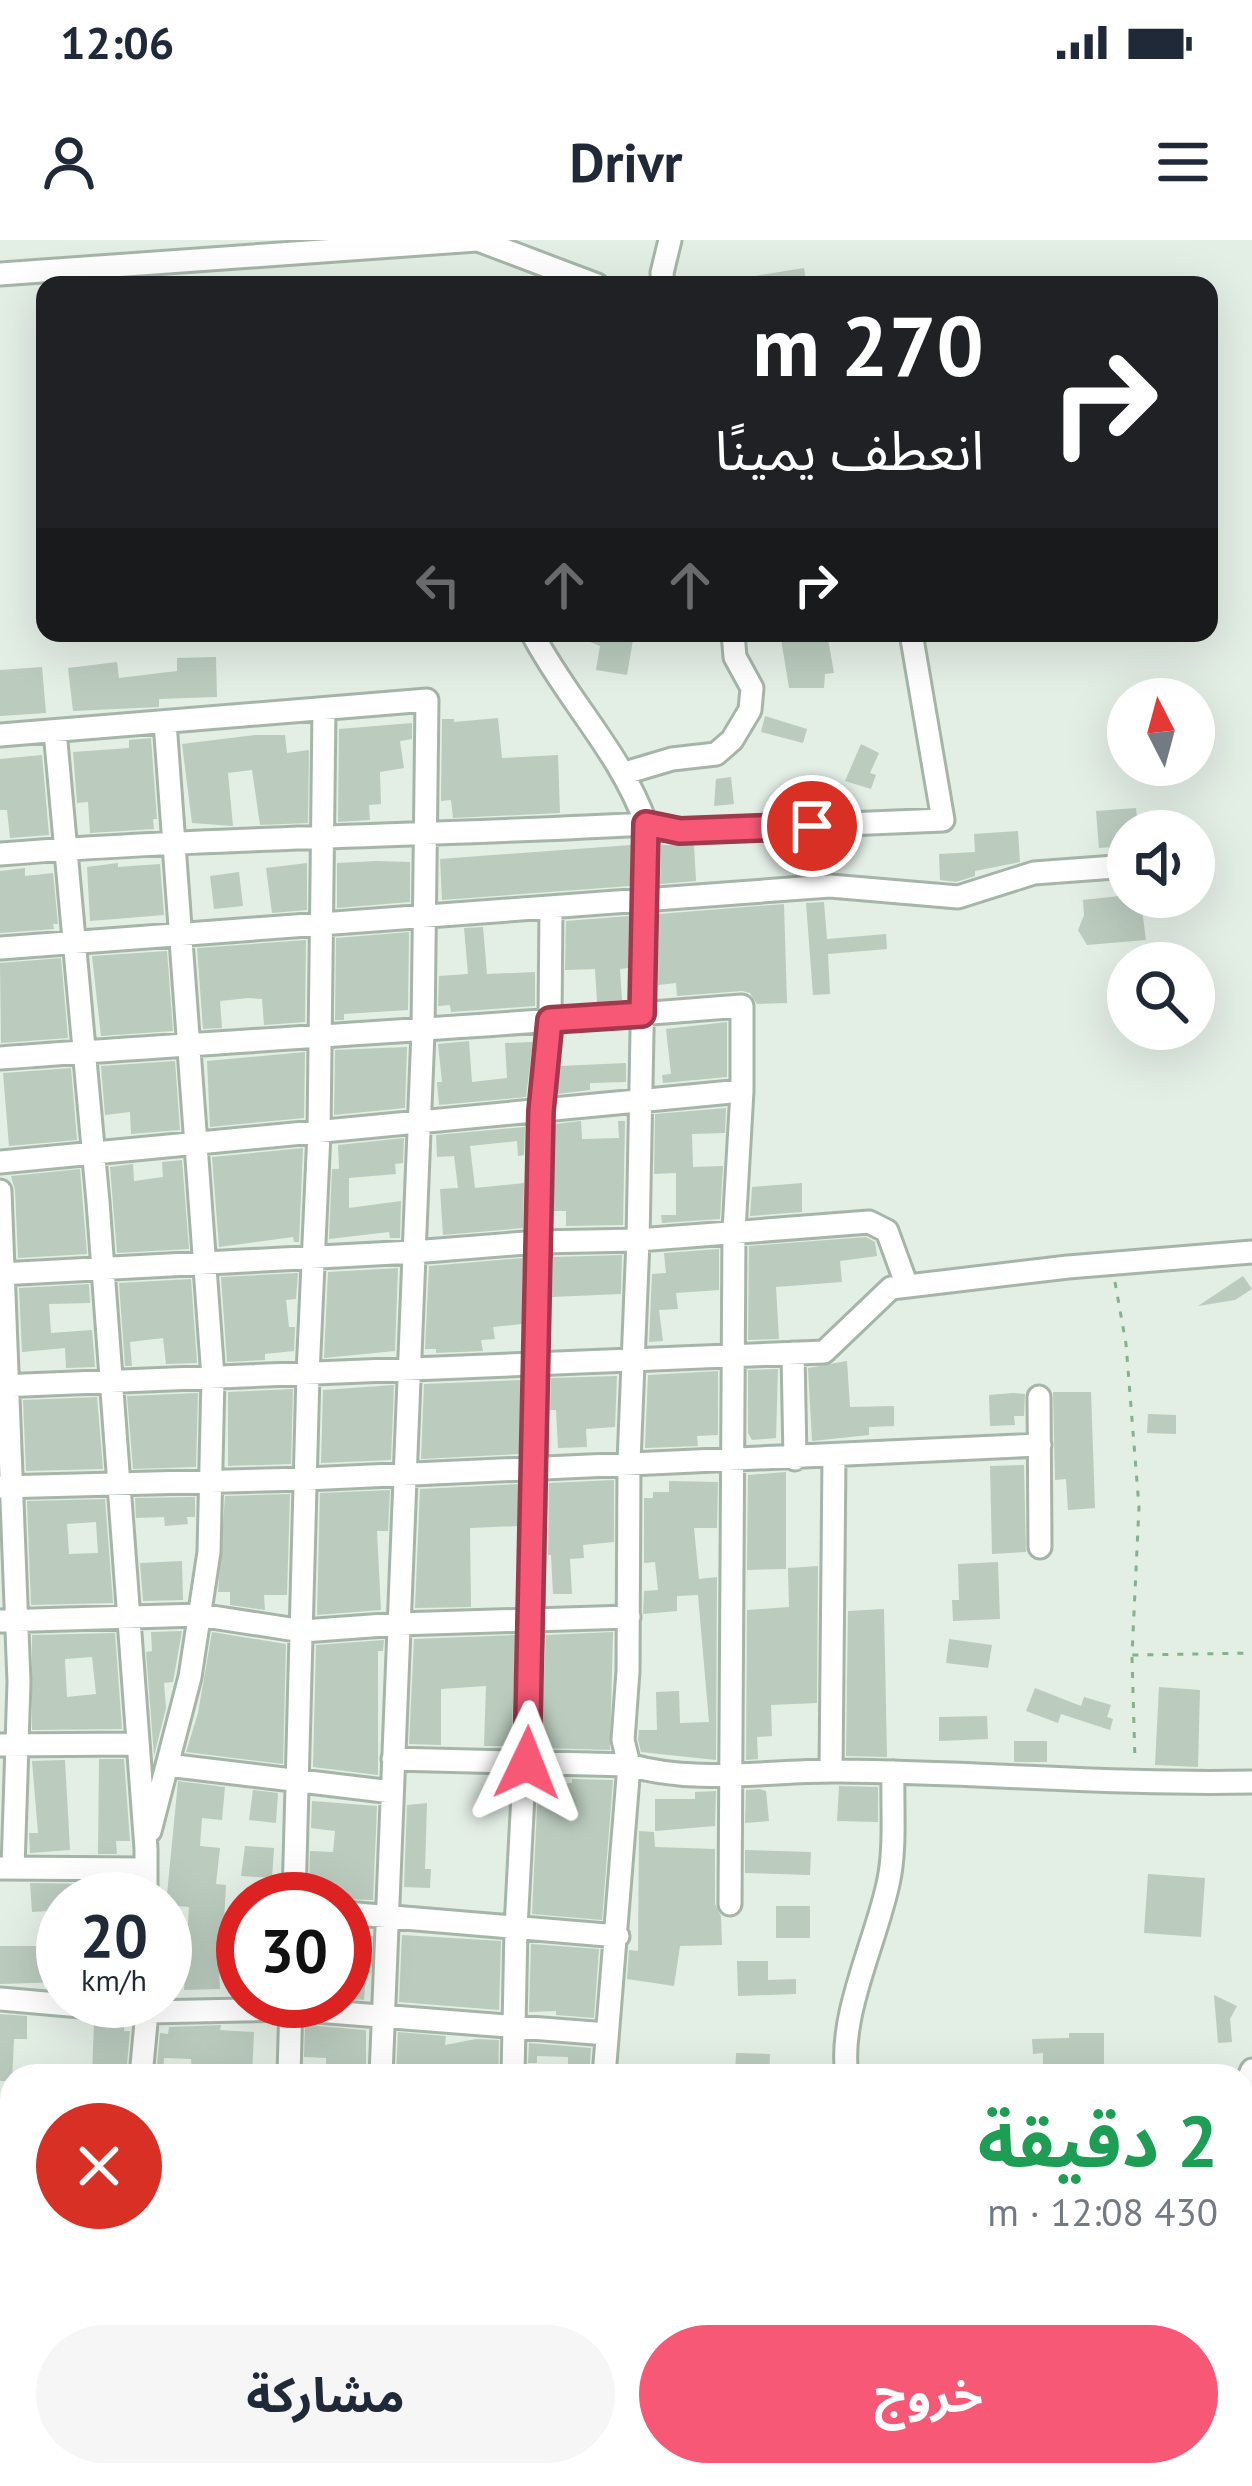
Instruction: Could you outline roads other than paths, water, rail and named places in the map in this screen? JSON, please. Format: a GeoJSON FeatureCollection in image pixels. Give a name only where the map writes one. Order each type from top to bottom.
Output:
{"type":"FeatureCollection","features":[{"type":"Feature","properties":{"kind":"street"},"geometry":{"type":"LineString","coordinates":[[0,274],[478,240],[573,276]]}},
{"type":"Feature","properties":{"kind":"street"},"geometry":{"type":"LineString","coordinates":[[657,276],[670,240]]}},
{"type":"Feature","properties":{"kind":"street"},"geometry":{"type":"LineString","coordinates":[[537,642],[625,773],[646,824],[629,1617],[622,1740],[629,1765],[605,2064]]}},
{"type":"Feature","properties":{"kind":"street"},"geometry":{"type":"LineString","coordinates":[[625,773],[672,759],[716,754],[732,740],[750,710],[752,688],[735,657],[734,642]]}},
{"type":"Feature","properties":{"kind":"street"},"geometry":{"type":"LineString","coordinates":[[0,854],[175,842],[425,837],[646,824],[680,831],[943,820],[913,642]]}},
{"type":"Feature","properties":{"kind":"street"},"geometry":{"type":"LineString","coordinates":[[0,735],[427,700],[420,1122],[381,2064]]}},
{"type":"Feature","properties":{"kind":"street"},"geometry":{"type":"LineString","coordinates":[[295,1872],[319,1133],[324,709]]}},
{"type":"Feature","properties":{"kind":"street"},"geometry":{"type":"LineString","coordinates":[[145,1859],[190,1677],[209,1552],[213,1377],[166,722]]}},
{"type":"Feature","properties":{"kind":"street"},"geometry":{"type":"LineString","coordinates":[[55,731],[103,1268],[145,1872]]}},
{"type":"Feature","properties":{"kind":"street"},"geometry":{"type":"LineString","coordinates":[[0,948],[830,886],[958,897],[1034,873],[1107,868]]}},
{"type":"Feature","properties":{"kind":"street"},"geometry":{"type":"LineString","coordinates":[[513,2064],[532,1623],[541,1111],[550,1020],[551,908]]}},
{"type":"Feature","properties":{"kind":"street"},"geometry":{"type":"LineString","coordinates":[[0,1058],[321,1034],[423,1032],[742,1006],[734,1230],[730,1904]]}},
{"type":"Feature","properties":{"kind":"street"},"geometry":{"type":"LineString","coordinates":[[0,1162],[742,1091]]}},
{"type":"Feature","properties":{"kind":"street"},"geometry":{"type":"LineString","coordinates":[[0,1191],[7,1868],[145,1859]]}},
{"type":"Feature","properties":{"kind":"street"},"geometry":{"type":"LineString","coordinates":[[3,1274],[638,1240],[869,1222],[887,1231],[907,1286]]}},
{"type":"Feature","properties":{"kind":"street"},"geometry":{"type":"LineString","coordinates":[[5,1385],[824,1352],[891,1288],[1252,1252]]}},
{"type":"Feature","properties":{"kind":"street"},"geometry":{"type":"LineString","coordinates":[[793,1353],[795,1459]]}},
{"type":"Feature","properties":{"kind":"street"},"geometry":{"type":"LineString","coordinates":[[1039,1397],[1040,1547]]}},
{"type":"Feature","properties":{"kind":"street"},"geometry":{"type":"LineString","coordinates":[[6,1487],[307,1479],[1040,1445]]}},
{"type":"Feature","properties":{"kind":"street"},"geometry":{"type":"LineString","coordinates":[[831,1771],[834,1457]]}},
{"type":"Feature","properties":{"kind":"street"},"geometry":{"type":"LineString","coordinates":[[8,1620],[199,1616],[302,1631],[629,1617]]}},
{"type":"Feature","properties":{"kind":"street"},"geometry":{"type":"LineString","coordinates":[[8,1745],[138,1744]]}},
{"type":"Feature","properties":{"kind":"street"},"geometry":{"type":"LineString","coordinates":[[393,1759],[629,1765],[659,1774],[731,1776],[831,1771],[1252,1782]]}},
{"type":"Feature","properties":{"kind":"street"},"geometry":{"type":"LineString","coordinates":[[167,1766],[392,1792]]}},
{"type":"Feature","properties":{"kind":"street"},"geometry":{"type":"LineString","coordinates":[[845,2064],[848,2027],[890,1877],[893,1772]]}},
{"type":"Feature","properties":{"kind":"street"},"geometry":{"type":"LineString","coordinates":[[372,1915],[618,1936]]}},
{"type":"Feature","properties":{"kind":"street"},"geometry":{"type":"LineString","coordinates":[[0,2000],[36,2002]]}},
{"type":"Feature","properties":{"kind":"street"},"geometry":{"type":"LineString","coordinates":[[372,2016],[607,2034]]}},
{"type":"Feature","properties":{"kind":"street"},"geometry":{"type":"LineString","coordinates":[[142,2064],[146,2028]]}},
{"type":"Feature","properties":{"kind":"street"},"geometry":{"type":"LineString","coordinates":[[289,2064],[290,2028]]}}]}
